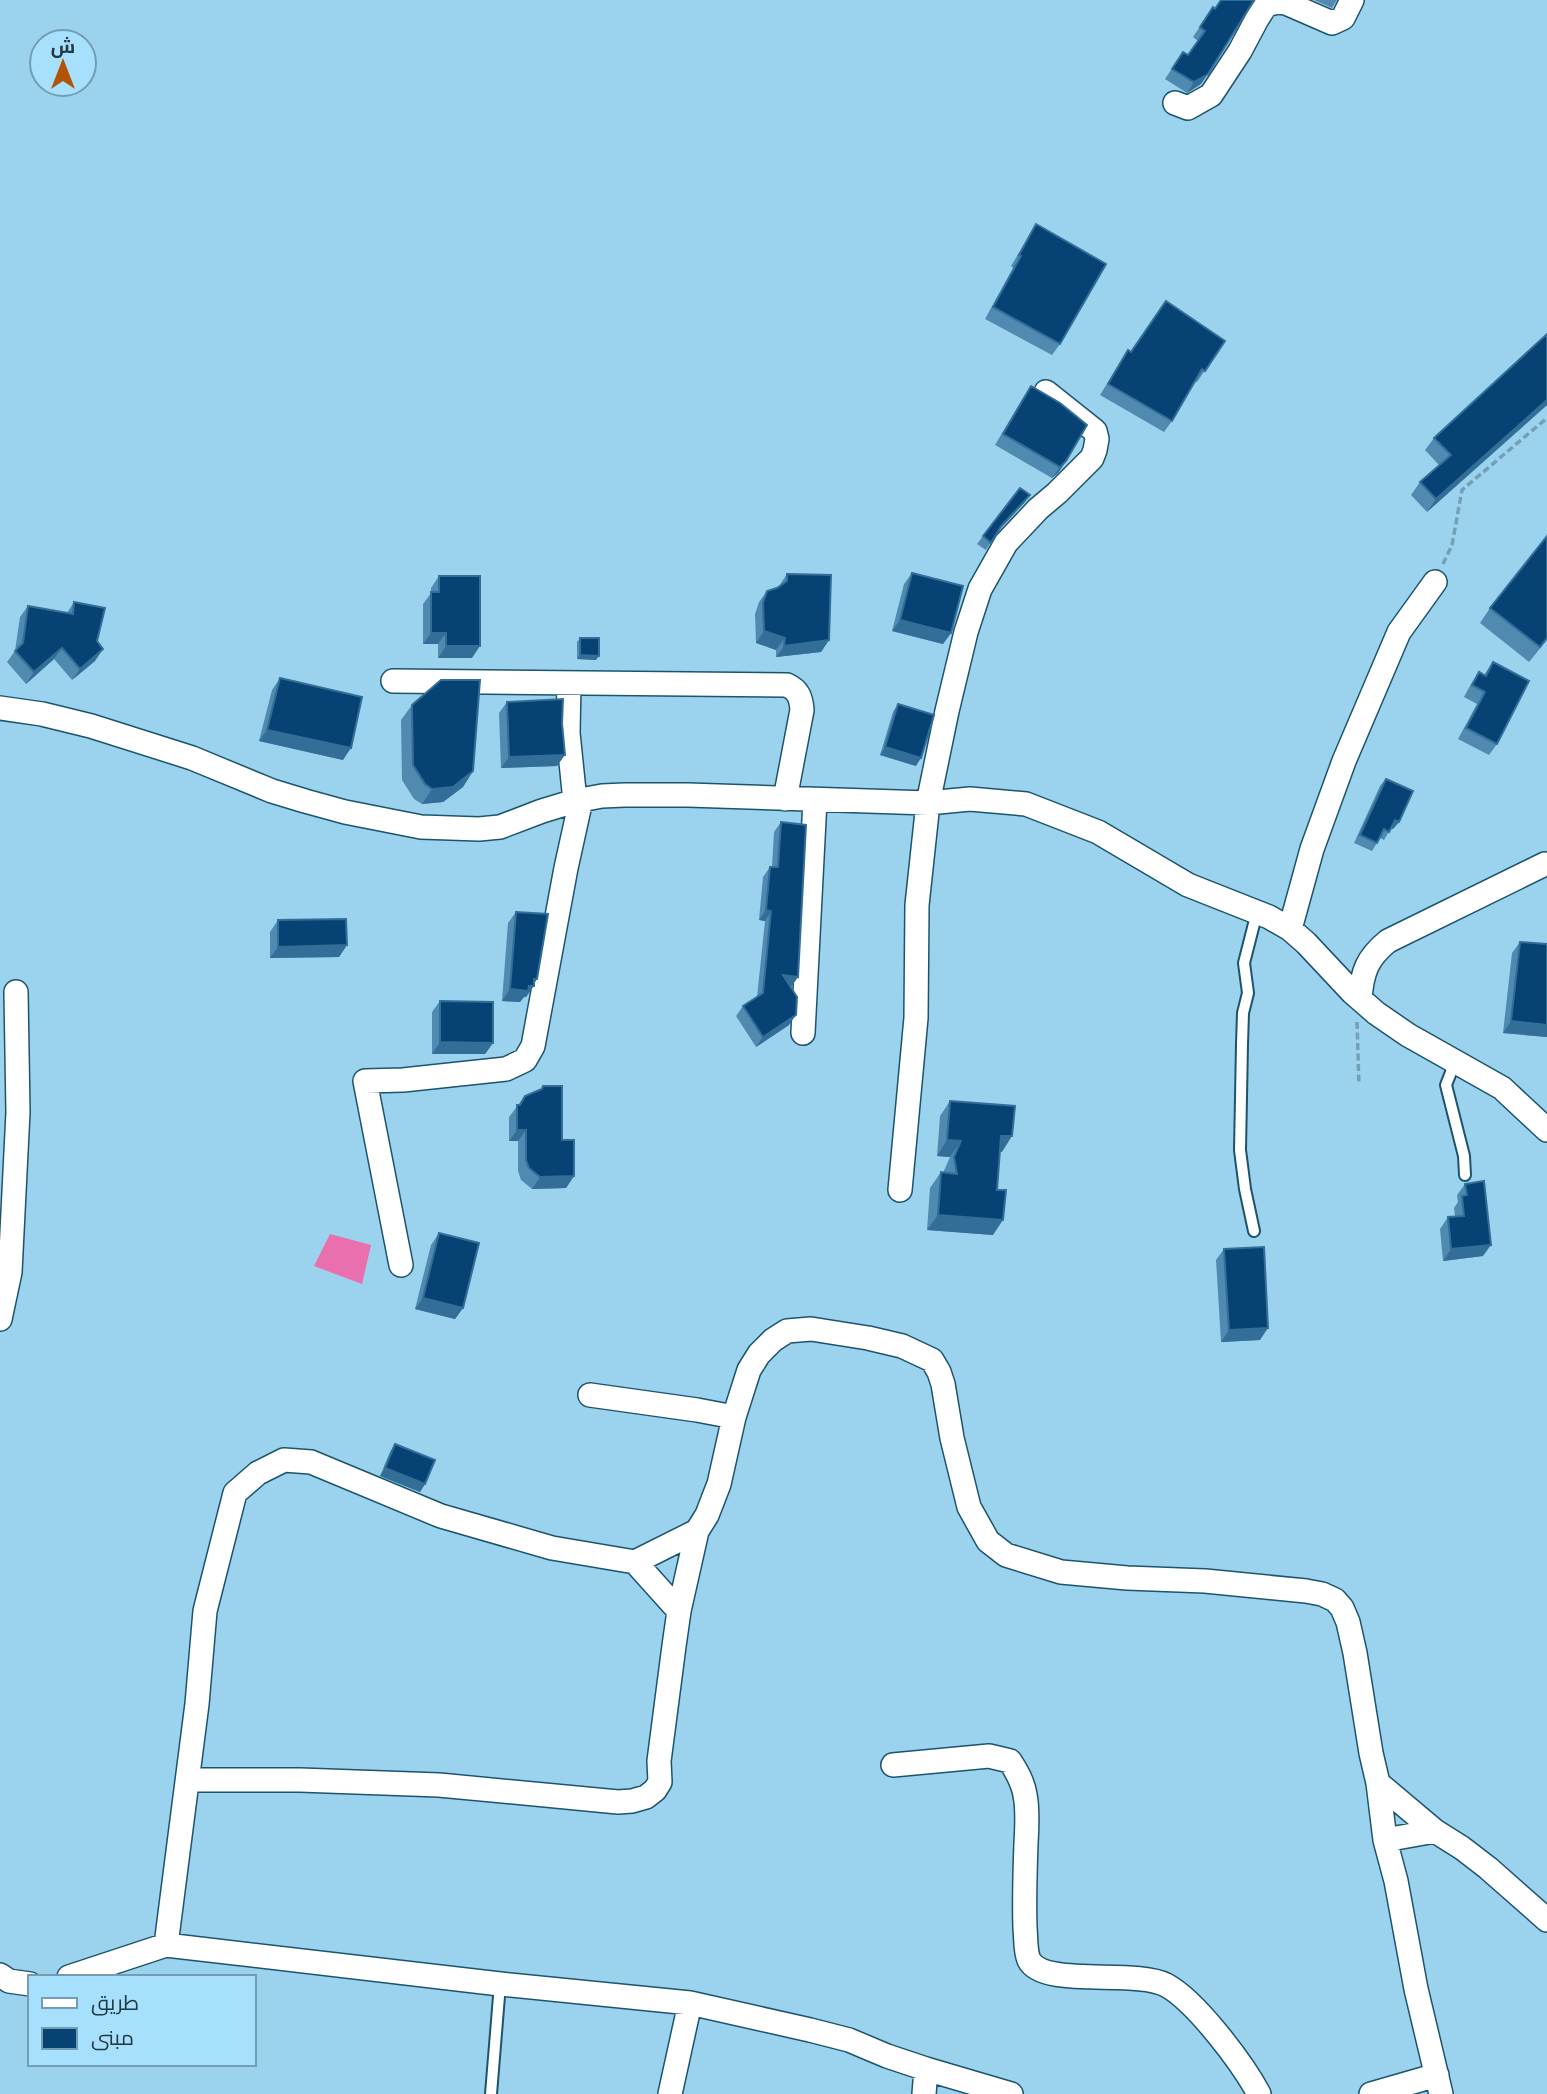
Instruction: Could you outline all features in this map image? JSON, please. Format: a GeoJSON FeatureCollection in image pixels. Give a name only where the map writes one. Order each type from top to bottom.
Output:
{"type":"FeatureCollection","features":[{"type":"Feature","properties":{"kind":"street"},"geometry":{"type":"LineString","coordinates":[[1175,103],[1188,108],[1211,95],[1266,5],[1286,3],[1332,23],[1343,18],[1352,0]]}},
{"type":"Feature","properties":{"kind":"street"},"geometry":{"type":"LineString","coordinates":[[900,1190],[916,1018],[917,905],[928,803],[966,632],[980,589],[1006,543],[1080,471],[1095,450],[1097,439],[1094,431],[1046,392]]}},
{"type":"Feature","properties":{"kind":"street"},"geometry":{"type":"LineString","coordinates":[[1290,929],[1312,849],[1343,761],[1399,632],[1435,582]]}},
{"type":"Feature","properties":{"kind":"street"},"geometry":{"type":"LineString","coordinates":[[393,681],[787,685],[795,689],[801,700],[802,710],[785,799]]}},
{"type":"Feature","properties":{"kind":"street"},"geometry":{"type":"LineString","coordinates":[[401,1265],[365,1081],[402,1080],[506,1069],[525,1060],[533,1046],[578,801],[568,733],[569,683]]}},
{"type":"Feature","properties":{"kind":"street"},"geometry":{"type":"LineString","coordinates":[[0,708],[42,714],[91,726],[192,758],[272,791],[345,812],[421,827],[479,830],[500,828],[542,811],[578,801],[625,795],[928,803],[970,799],[1026,804],[1098,832],[1188,885],[1257,912],[1290,929],[1376,1013],[1502,1088],[1547,1130]]}},
{"type":"Feature","properties":{"kind":"street"},"geometry":{"type":"LineString","coordinates":[[803,1033],[816,800]]}},
{"type":"Feature","properties":{"kind":"street"},"geometry":{"type":"LineString","coordinates":[[1360,999],[1362,981],[1374,952],[1388,941],[1545,864]]}},
{"type":"Feature","properties":{"kind":"street"},"geometry":{"type":"LineString","coordinates":[[0,1319],[10,1272],[18,1112],[16,992]]}},
{"type":"Feature","properties":{"kind":"street"},"geometry":{"type":"LineString","coordinates":[[188,1780],[300,1780],[439,1785],[618,1802],[646,1797],[660,1782],[659,1761],[679,1611],[697,1531],[707,1516],[719,1484],[734,1417],[750,1370],[759,1354],[787,1331],[811,1329],[902,1346],[932,1360],[939,1372],[968,1507],[988,1541],[1006,1555],[1061,1572],[1205,1581],[1306,1591],[1335,1600],[1342,1608],[1355,1653],[1378,1783],[1385,1840],[1439,2085],[1371,2094]]}},
{"type":"Feature","properties":{"kind":"street"},"geometry":{"type":"LineString","coordinates":[[590,1395],[734,1417]]}},
{"type":"Feature","properties":{"kind":"street"},"geometry":{"type":"LineString","coordinates":[[166,1945],[197,1704],[205,1611],[235,1493],[258,1473],[284,1460],[311,1462],[441,1516],[552,1548],[635,1562],[697,1531]]}},
{"type":"Feature","properties":{"kind":"street"},"geometry":{"type":"LineString","coordinates":[[635,1562],[679,1611]]}},
{"type":"Feature","properties":{"kind":"street"},"geometry":{"type":"LineString","coordinates":[[893,1765],[989,1756],[1010,1761],[1020,1776],[1026,1796],[1024,1903],[1028,1959],[1036,1968],[1064,1976],[1131,1977],[1155,1980],[1168,1986],[1216,2032],[1259,2094]]}},
{"type":"Feature","properties":{"kind":"street"},"geometry":{"type":"LineString","coordinates":[[1378,1783],[1435,1830],[1488,1868],[1547,1920]]}},
{"type":"Feature","properties":{"kind":"street"},"geometry":{"type":"LineString","coordinates":[[1385,1840],[1435,1830]]}},
{"type":"Feature","properties":{"kind":"street"},"geometry":{"type":"LineString","coordinates":[[75,1975],[166,1945],[690,2003],[849,2040],[926,2069],[1012,2094]]}},
{"type":"Feature","properties":{"kind":"street"},"geometry":{"type":"LineString","coordinates":[[0,1975],[9,1981],[28,1984]]}},
{"type":"Feature","properties":{"kind":"street"},"geometry":{"type":"LineString","coordinates":[[670,2094],[690,2003]]}},
{"type":"Feature","properties":{"kind":"street"},"geometry":{"type":"LineString","coordinates":[[924,2094],[926,2069]]}},
{"type":"Feature","properties":{"kind":"lane"},"geometry":{"type":"LineString","coordinates":[[1254,1231],[1240,1150],[1243,1013],[1248,993],[1244,963],[1257,912]]}},
{"type":"Feature","properties":{"kind":"lane"},"geometry":{"type":"LineString","coordinates":[[1455,1062],[1446,1085],[1464,1156],[1465,1175]]}},
{"type":"Feature","properties":{"kind":"lane"},"geometry":{"type":"LineString","coordinates":[[491,2094],[500,1984]]}},
{"type":"Feature","properties":{"kind":"path"},"geometry":{"type":"LineString","coordinates":[[1435,582],[1452,545],[1462,490],[1547,418]]}},
{"type":"Feature","properties":{"kind":"path"},"geometry":{"type":"LineString","coordinates":[[1359,1084],[1356,1025],[1360,999]]}},
{"type":"Feature","properties":{"kind":"shaded area"},"geometry":{"type":"Polygon","coordinates":[[[330,1234],[371,1245],[362,1284],[314,1266],[330,1234]]]}},
{"type":"Feature","properties":{"kind":"building"},"geometry":{"type":"Polygon","coordinates":[[[1221,0],[1254,0],[1208,74],[1194,82],[1172,69],[1183,52],[1188,55],[1205,31],[1200,27],[1221,0]]]}},
{"type":"Feature","properties":{"kind":"building"},"geometry":{"type":"Polygon","coordinates":[[[1036,224],[1106,264],[1060,344],[993,307],[1036,224]]]}},
{"type":"Feature","properties":{"kind":"building"},"geometry":{"type":"Polygon","coordinates":[[[1166,301],[1225,341],[1205,371],[1202,369],[1172,421],[1108,384],[1128,350],[1131,352],[1166,301]]]}},
{"type":"Feature","properties":{"kind":"building"},"geometry":{"type":"Polygon","coordinates":[[[1547,334],[1547,400],[1436,499],[1420,482],[1451,455],[1434,438],[1547,334]]]}},
{"type":"Feature","properties":{"kind":"building"},"geometry":{"type":"Polygon","coordinates":[[[1031,386],[1060,403],[1087,425],[1060,467],[1003,434],[1031,386]]]}},
{"type":"Feature","properties":{"kind":"building"},"geometry":{"type":"Polygon","coordinates":[[[1020,488],[1030,495],[1001,526],[991,543],[983,536],[1020,488]]]}},
{"type":"Feature","properties":{"kind":"building"},"geometry":{"type":"Polygon","coordinates":[[[1547,536],[1547,638],[1540,647],[1490,608],[1547,536]]]}},
{"type":"Feature","properties":{"kind":"building"},"geometry":{"type":"Polygon","coordinates":[[[912,573],[963,586],[951,633],[900,620],[912,573]]]}},
{"type":"Feature","properties":{"kind":"building"},"geometry":{"type":"Polygon","coordinates":[[[787,574],[831,575],[829,640],[784,646],[785,638],[764,631],[763,603],[767,591],[787,581],[787,574]]]}},
{"type":"Feature","properties":{"kind":"building"},"geometry":{"type":"Polygon","coordinates":[[[439,576],[480,576],[480,646],[446,646],[446,633],[431,633],[431,592],[439,592],[439,576]]]}},
{"type":"Feature","properties":{"kind":"building"},"geometry":{"type":"Polygon","coordinates":[[[74,602],[105,608],[97,641],[103,649],[80,669],[62,648],[34,672],[15,651],[23,643],[28,606],[73,614],[74,602]]]}},
{"type":"Feature","properties":{"kind":"building"},"geometry":{"type":"Polygon","coordinates":[[[580,638],[599,638],[599,656],[580,655],[580,638]]]}},
{"type":"Feature","properties":{"kind":"building"},"geometry":{"type":"Polygon","coordinates":[[[1493,662],[1529,681],[1497,744],[1466,728],[1485,692],[1472,685],[1479,672],[1486,676],[1493,662]]]}},
{"type":"Feature","properties":{"kind":"building"},"geometry":{"type":"Polygon","coordinates":[[[280,678],[362,697],[351,748],[267,730],[280,678]]]}},
{"type":"Feature","properties":{"kind":"building"},"geometry":{"type":"Polygon","coordinates":[[[441,680],[480,680],[473,771],[453,787],[432,789],[425,784],[413,765],[412,705],[441,680]]]}},
{"type":"Feature","properties":{"kind":"building"},"geometry":{"type":"Polygon","coordinates":[[[563,699],[565,755],[509,757],[507,702],[563,699]]]}},
{"type":"Feature","properties":{"kind":"building"},"geometry":{"type":"Polygon","coordinates":[[[898,704],[934,715],[921,758],[885,747],[898,704]]]}},
{"type":"Feature","properties":{"kind":"building"},"geometry":{"type":"Polygon","coordinates":[[[1386,779],[1413,791],[1399,822],[1395,820],[1389,832],[1384,829],[1377,843],[1360,835],[1386,779]]]}},
{"type":"Feature","properties":{"kind":"building"},"geometry":{"type":"Polygon","coordinates":[[[781,822],[806,825],[798,977],[783,975],[797,997],[796,1015],[763,1037],[743,1006],[763,993],[771,911],[766,910],[770,867],[778,867],[781,822]]]}},
{"type":"Feature","properties":{"kind":"building"},"geometry":{"type":"Polygon","coordinates":[[[516,912],[548,914],[537,979],[534,979],[534,986],[529,986],[528,991],[510,989],[516,912]]]}},
{"type":"Feature","properties":{"kind":"building"},"geometry":{"type":"Polygon","coordinates":[[[346,919],[347,945],[278,947],[278,920],[346,919]]]}},
{"type":"Feature","properties":{"kind":"building"},"geometry":{"type":"Polygon","coordinates":[[[1520,942],[1547,944],[1547,1025],[1511,1021],[1520,942]]]}},
{"type":"Feature","properties":{"kind":"building"},"geometry":{"type":"Polygon","coordinates":[[[440,1001],[493,1002],[493,1043],[440,1042],[440,1001]]]}},
{"type":"Feature","properties":{"kind":"building"},"geometry":{"type":"Polygon","coordinates":[[[543,1086],[562,1086],[562,1140],[574,1140],[574,1176],[540,1177],[529,1168],[526,1160],[526,1130],[517,1130],[517,1105],[520,1105],[525,1096],[542,1089],[543,1086]]]}},
{"type":"Feature","properties":{"kind":"building"},"geometry":{"type":"Polygon","coordinates":[[[950,1101],[1015,1106],[1012,1136],[1001,1136],[997,1190],[1006,1190],[1003,1220],[938,1215],[941,1172],[957,1174],[954,1157],[961,1141],[947,1140],[950,1101]]]}},
{"type":"Feature","properties":{"kind":"building"},"geometry":{"type":"Polygon","coordinates":[[[1484,1181],[1491,1245],[1451,1249],[1448,1217],[1464,1216],[1462,1196],[1467,1195],[1465,1184],[1484,1181]]]}},
{"type":"Feature","properties":{"kind":"building"},"geometry":{"type":"Polygon","coordinates":[[[439,1233],[479,1243],[463,1308],[423,1298],[439,1233]]]}},
{"type":"Feature","properties":{"kind":"building"},"geometry":{"type":"Polygon","coordinates":[[[1264,1247],[1268,1328],[1229,1330],[1224,1249],[1264,1247]]]}},
{"type":"Feature","properties":{"kind":"building"},"geometry":{"type":"Polygon","coordinates":[[[395,1444],[435,1460],[425,1484],[385,1468],[395,1444]]]}}]}
